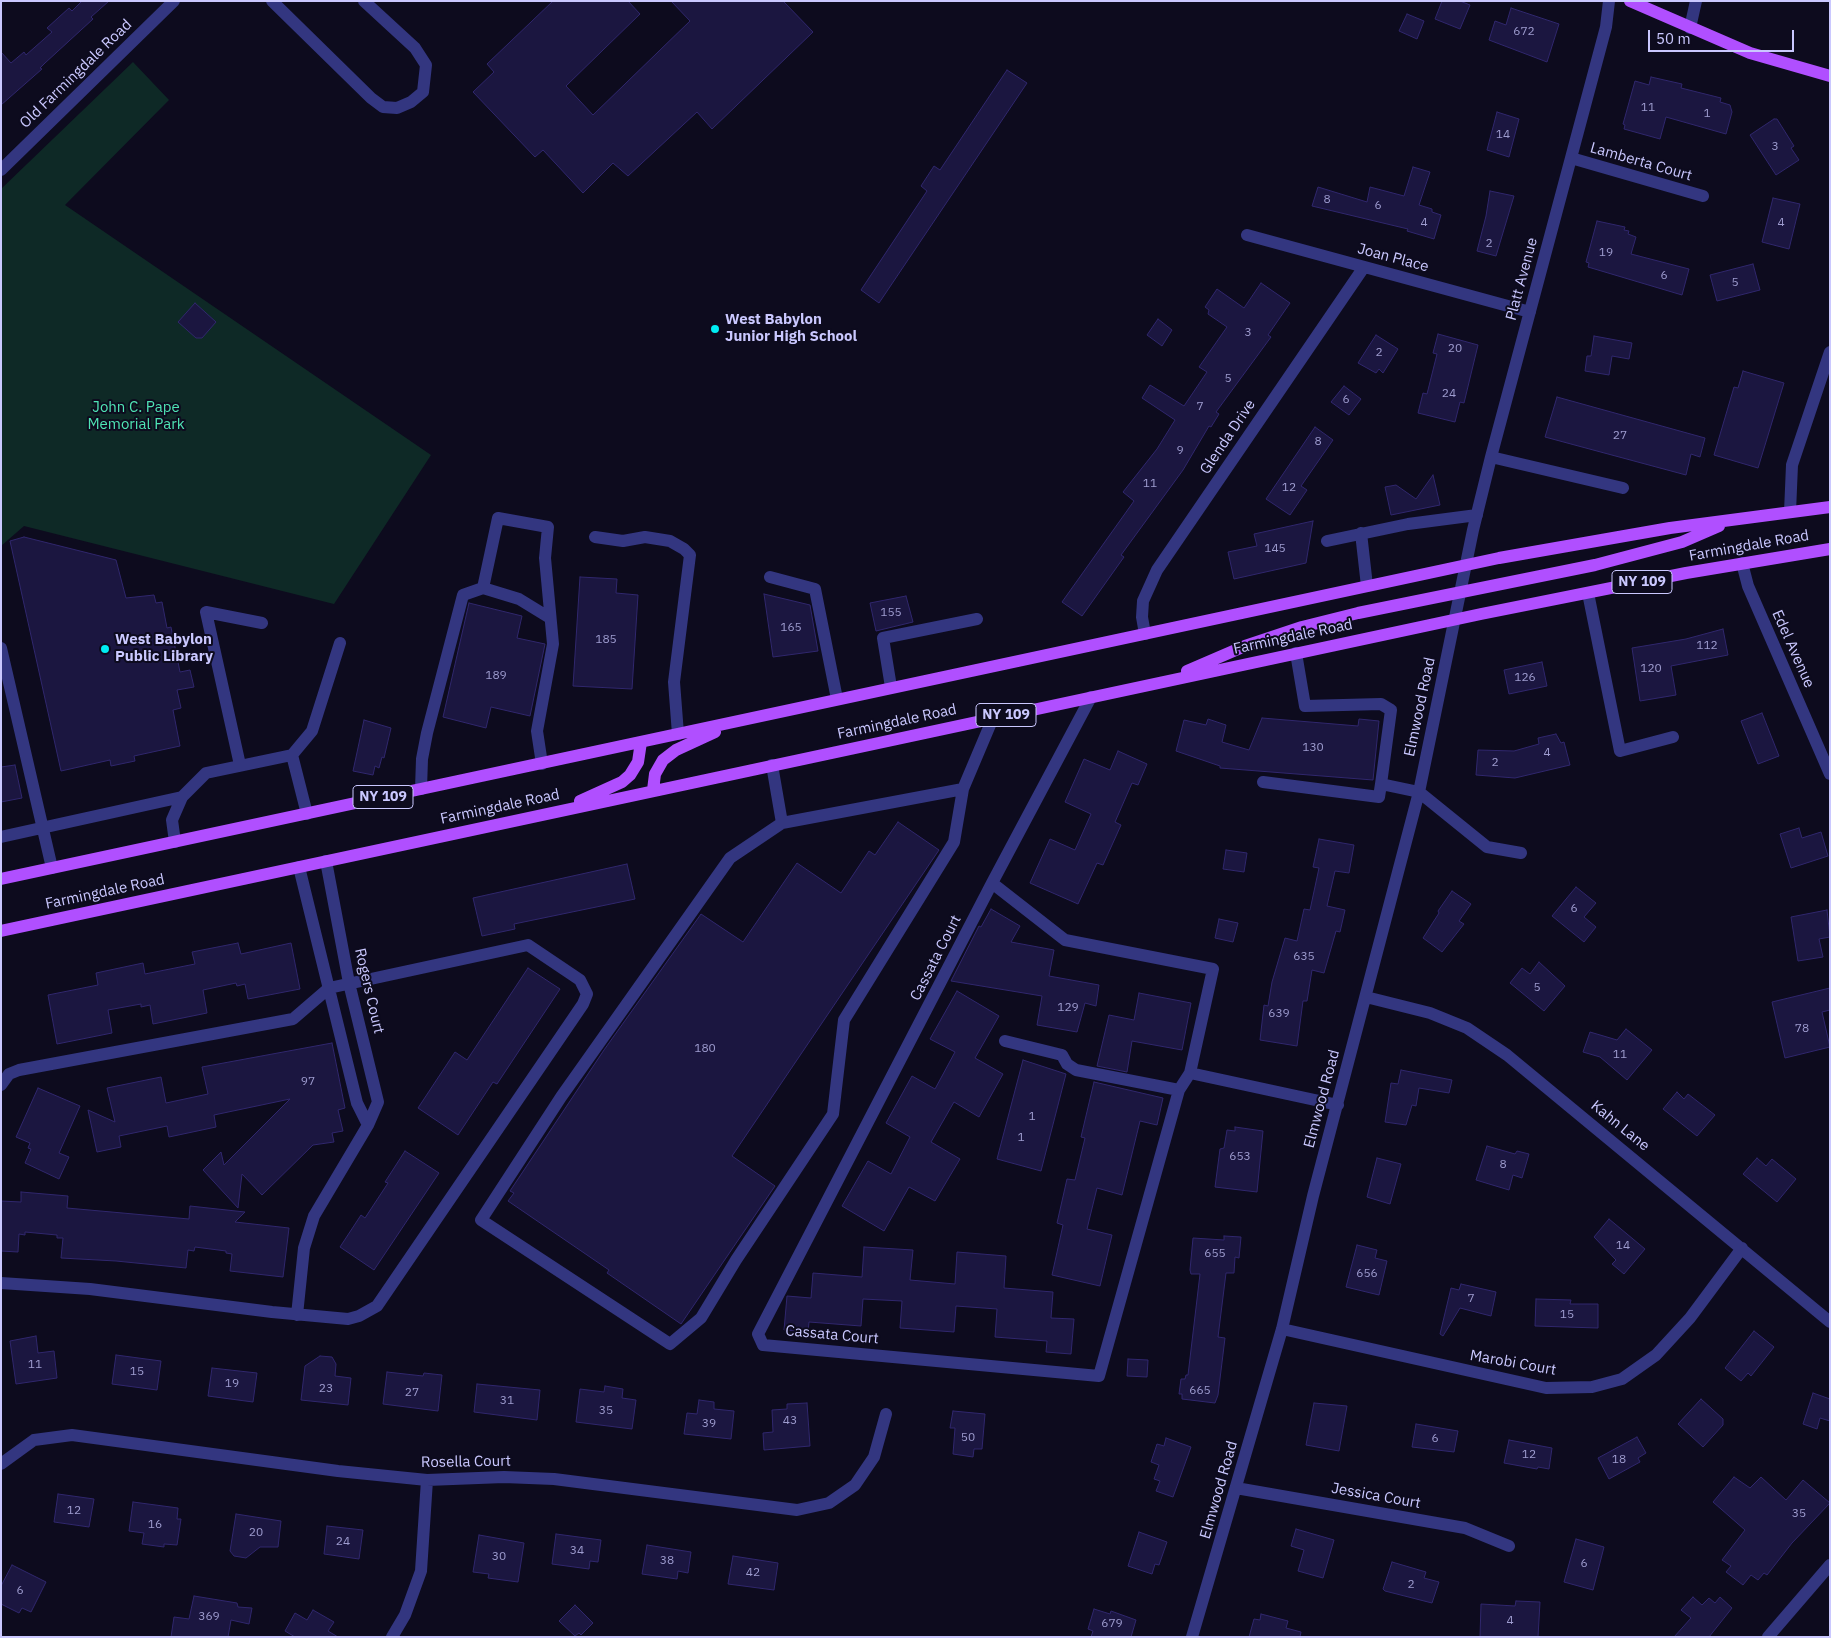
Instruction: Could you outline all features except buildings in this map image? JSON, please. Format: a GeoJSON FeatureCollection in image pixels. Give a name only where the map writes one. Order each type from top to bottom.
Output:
{"type":"FeatureCollection","features":[{"type":"Feature","properties":{"kind":"main road"},"geometry":{"type":"LineString","coordinates":[[1630,1],[1759,56],[1830,76]]}},
{"type":"Feature","properties":{"kind":"main road","name":"Farmingdale Road"},"geometry":{"type":"LineString","coordinates":[[1,879],[1466,565],[1570,545],[1737,518],[1830,506]]}},
{"type":"Feature","properties":{"kind":"main road"},"geometry":{"type":"LineString","coordinates":[[1165,681],[1245,646],[1276,635],[1358,614],[1562,573],[1682,542],[1737,518]]}},
{"type":"Feature","properties":{"kind":"main road","name":"Farmingdale Road"},"geometry":{"type":"LineString","coordinates":[[1,930],[1454,619],[1742,563],[1830,548]]}},
{"type":"Feature","properties":{"kind":"main road"},"geometry":{"type":"LineString","coordinates":[[653,790],[654,774],[663,760],[676,750],[735,722]]}},
{"type":"Feature","properties":{"kind":"main road"},"geometry":{"type":"LineString","coordinates":[[557,812],[622,782],[630,776],[638,762],[641,742]]}},
{"type":"Feature","properties":{"kind":"street","name":"Old Farmingdale Road"},"geometry":{"type":"LineString","coordinates":[[1,170],[174,1]]}},
{"type":"Feature","properties":{"kind":"street"},"geometry":{"type":"LineString","coordinates":[[272,1],[371,98],[383,107],[397,108],[411,102],[423,92],[426,65],[415,48],[364,1]]}},
{"type":"Feature","properties":{"kind":"street","name":"Platt Avenue"},"geometry":{"type":"LineString","coordinates":[[1466,565],[1491,457],[1606,27],[1609,1]]}},
{"type":"Feature","properties":{"kind":"street"},"geometry":{"type":"LineString","coordinates":[[1690,28],[1696,1]]}},
{"type":"Feature","properties":{"kind":"street","name":"Lamberta Court"},"geometry":{"type":"LineString","coordinates":[[1571,158],[1703,196]]}},
{"type":"Feature","properties":{"kind":"street","name":"Joan Place"},"geometry":{"type":"LineString","coordinates":[[1247,235],[1530,312]]}},
{"type":"Feature","properties":{"kind":"street","name":"Glenda Drive"},"geometry":{"type":"LineString","coordinates":[[1145,634],[1142,617],[1143,601],[1157,570],[1364,267]]}},
{"type":"Feature","properties":{"kind":"street"},"geometry":{"type":"LineString","coordinates":[[1790,512],[1792,465],[1830,352]]}},
{"type":"Feature","properties":{"kind":"street"},"geometry":{"type":"LineString","coordinates":[[1491,457],[1623,488]]}},
{"type":"Feature","properties":{"kind":"street"},"geometry":{"type":"LineString","coordinates":[[1327,540],[1408,524],[1477,514]]}},
{"type":"Feature","properties":{"kind":"street"},"geometry":{"type":"LineString","coordinates":[[483,588],[498,518],[548,527],[545,558],[553,644],[536,730],[542,764]]}},
{"type":"Feature","properties":{"kind":"street"},"geometry":{"type":"LineString","coordinates":[[1361,533],[1367,586]]}},
{"type":"Feature","properties":{"kind":"street"},"geometry":{"type":"LineString","coordinates":[[595,537],[624,541],[645,537],[670,541],[684,548],[690,555],[674,682],[678,734]]}},
{"type":"Feature","properties":{"kind":"street","name":"Edel Avenue"},"geometry":{"type":"LineString","coordinates":[[1742,563],[1751,592],[1830,774]]}},
{"type":"Feature","properties":{"kind":"street","name":"Elmwood Road"},"geometry":{"type":"LineString","coordinates":[[1192,1637],[1282,1329],[1313,1196],[1419,792],[1466,565]]}},
{"type":"Feature","properties":{"kind":"street"},"geometry":{"type":"LineString","coordinates":[[770,577],[815,589],[837,699]]}},
{"type":"Feature","properties":{"kind":"street"},"geometry":{"type":"LineString","coordinates":[[421,789],[422,759],[427,733],[463,595],[483,588],[519,599],[550,618]]}},
{"type":"Feature","properties":{"kind":"street"},"geometry":{"type":"LineString","coordinates":[[1588,593],[1620,751],[1673,737]]}},
{"type":"Feature","properties":{"kind":"street"},"geometry":{"type":"LineString","coordinates":[[240,766],[206,612],[262,622]]}},
{"type":"Feature","properties":{"kind":"street"},"geometry":{"type":"LineString","coordinates":[[891,688],[883,638],[977,619]]}},
{"type":"Feature","properties":{"kind":"street"},"geometry":{"type":"LineString","coordinates":[[175,842],[172,820],[182,797],[206,773],[292,755],[312,731],[340,643]]}},
{"type":"Feature","properties":{"kind":"street"},"geometry":{"type":"LineString","coordinates":[[1,648],[52,868]]}},
{"type":"Feature","properties":{"kind":"street"},"geometry":{"type":"LineString","coordinates":[[1264,782],[1379,797],[1392,710],[1381,704],[1305,706],[1296,653]]}},
{"type":"Feature","properties":{"kind":"street","name":"Cassata Court"},"geometry":{"type":"LineString","coordinates":[[992,883],[1065,940],[1212,969],[1190,1073],[1179,1090],[1099,1376],[763,1345],[758,1334],[992,883],[1091,697]]}},
{"type":"Feature","properties":{"kind":"street"},"geometry":{"type":"LineString","coordinates":[[963,789],[782,823],[730,858],[561,1097],[481,1220],[670,1344],[701,1318],[736,1260],[833,1114],[844,1020],[954,842],[963,789],[993,718]]}},
{"type":"Feature","properties":{"kind":"street"},"geometry":{"type":"LineString","coordinates":[[292,755],[307,814]]}},
{"type":"Feature","properties":{"kind":"street"},"geometry":{"type":"LineString","coordinates":[[772,765],[782,823]]}},
{"type":"Feature","properties":{"kind":"street"},"geometry":{"type":"LineString","coordinates":[[1381,784],[1419,792],[1487,847],[1521,854]]}},
{"type":"Feature","properties":{"kind":"street"},"geometry":{"type":"LineString","coordinates":[[1,837],[182,797]]}},
{"type":"Feature","properties":{"kind":"street","name":"Rogers Court"},"geometry":{"type":"LineString","coordinates":[[297,1314],[304,1248],[314,1216],[368,1126],[378,1102],[349,983],[326,861]]}},
{"type":"Feature","properties":{"kind":"street"},"geometry":{"type":"LineString","coordinates":[[299,867],[357,1103],[368,1126]]}},
{"type":"Feature","properties":{"kind":"street"},"geometry":{"type":"LineString","coordinates":[[1,1085],[9,1074],[20,1070],[293,1019],[329,988],[528,945],[580,980],[588,994],[584,1004],[377,1306],[359,1316],[348,1319],[90,1289],[1,1283]]}},
{"type":"Feature","properties":{"kind":"street","name":"Kahn Lane"},"geometry":{"type":"LineString","coordinates":[[1366,997],[1430,1013],[1467,1028],[1508,1055],[1830,1322]]}},
{"type":"Feature","properties":{"kind":"street"},"geometry":{"type":"LineString","coordinates":[[1005,1041],[1062,1054],[1068,1064],[1076,1070],[1179,1090]]}},
{"type":"Feature","properties":{"kind":"street"},"geometry":{"type":"LineString","coordinates":[[1190,1073],[1338,1104]]}},
{"type":"Feature","properties":{"kind":"street","name":"Marobi Court"},"geometry":{"type":"LineString","coordinates":[[1282,1329],[1546,1388],[1592,1387],[1622,1379],[1656,1355],[1690,1318],[1742,1248]]}},
{"type":"Feature","properties":{"kind":"street","name":"Rosella Court"},"geometry":{"type":"LineString","coordinates":[[1,1464],[34,1440],[72,1435],[338,1471],[427,1480],[504,1477],[554,1479],[797,1510],[829,1503],[855,1485],[874,1457],[886,1414]]}},
{"type":"Feature","properties":{"kind":"street"},"geometry":{"type":"LineString","coordinates":[[392,1637],[405,1615],[421,1572],[427,1480]]}},
{"type":"Feature","properties":{"kind":"street","name":"Jessica Court"},"geometry":{"type":"LineString","coordinates":[[1236,1488],[1465,1528],[1509,1546]]}},
{"type":"Feature","properties":{"kind":"street"},"geometry":{"type":"LineString","coordinates":[[1768,1637],[1830,1565]]}},
{"type":"Feature","properties":{"kind":"green space","name":"John C. Pape Memorial Park"},"geometry":{"type":"Polygon","coordinates":[[[133,62],[169,100],[65,205],[431,455],[334,604],[24,526],[1,546],[1,189],[133,62]]]}},
{"type":"Feature","properties":{"kind":"place","name":"West Babylon Junior High School"},"geometry":{"type":"Point","coordinates":[715,329]}},
{"type":"Feature","properties":{"kind":"place","name":"West Babylon Public Library"},"geometry":{"type":"Point","coordinates":[105,649]}}]}
